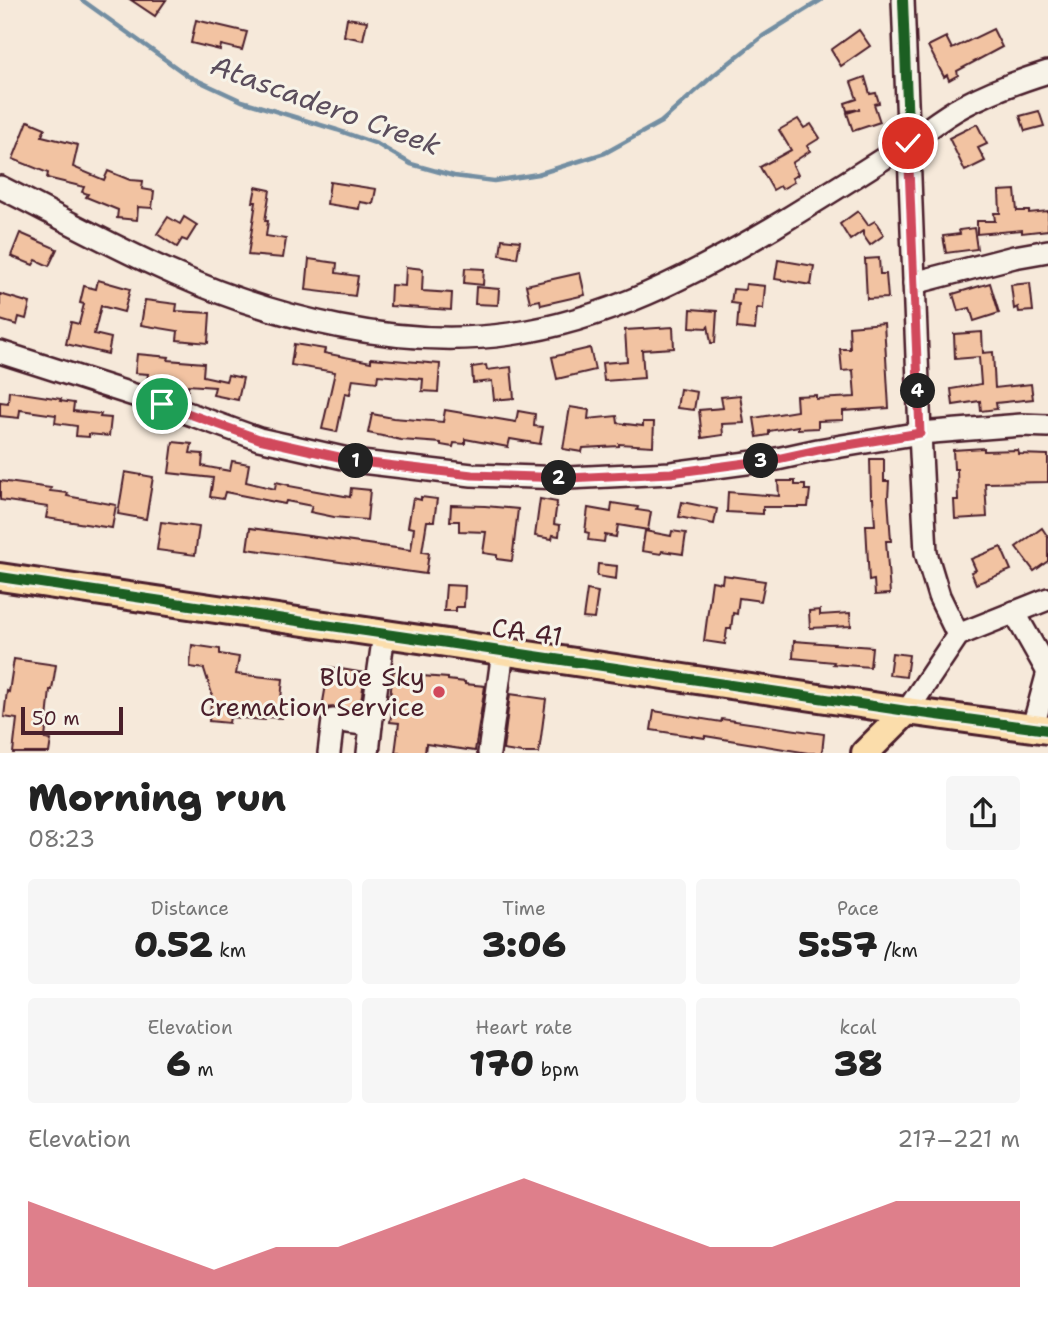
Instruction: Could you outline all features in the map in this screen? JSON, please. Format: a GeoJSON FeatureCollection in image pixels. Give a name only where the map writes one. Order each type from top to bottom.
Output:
{"type":"FeatureCollection","features":[{"type":"Feature","properties":{"kind":"main road","name":"CA 41"},"geometry":{"type":"LineString","coordinates":[[0,577],[907,711],[1040,728]]}},
{"type":"Feature","properties":{"kind":"main road"},"geometry":{"type":"LineString","coordinates":[[865,753],[907,711]]}},
{"type":"Feature","properties":{"kind":"street"},"geometry":{"type":"LineString","coordinates":[[903,0],[926,553],[939,596],[958,635]]}},
{"type":"Feature","properties":{"kind":"street"},"geometry":{"type":"LineString","coordinates":[[0,187],[164,269],[238,298],[302,318],[365,331],[430,338],[510,335],[569,321],[658,289],[726,255],[793,216],[908,143],[936,121],[965,105],[1048,72]]}},
{"type":"Feature","properties":{"kind":"street"},"geometry":{"type":"LineString","coordinates":[[914,283],[1048,251]]}},
{"type":"Feature","properties":{"kind":"street"},"geometry":{"type":"LineString","coordinates":[[0,352],[162,404],[259,439],[361,462],[472,475],[568,478],[671,473],[777,459],[920,433],[1022,425],[1048,426]]}},
{"type":"Feature","properties":{"kind":"street"},"geometry":{"type":"LineString","coordinates":[[907,711],[958,635],[1048,599]]}},
{"type":"Feature","properties":{"kind":"street"},"geometry":{"type":"LineString","coordinates":[[1014,612],[1048,672],[1040,728]]}},
{"type":"Feature","properties":{"kind":"street"},"geometry":{"type":"LineString","coordinates":[[368,753],[384,634]]}},
{"type":"Feature","properties":{"kind":"street"},"geometry":{"type":"LineString","coordinates":[[489,753],[503,651]]}},
{"type":"Feature","properties":{"kind":"street"},"geometry":{"type":"LineString","coordinates":[[329,753],[333,720],[371,725]]}},
{"type":"Feature","properties":{"kind":"building"},"geometry":{"type":"Polygon","coordinates":[[[131,0],[166,0],[155,16],[131,0]]]}},
{"type":"Feature","properties":{"kind":"building"},"geometry":{"type":"Polygon","coordinates":[[[347,18],[367,21],[363,40],[344,36],[347,18]]]}},
{"type":"Feature","properties":{"kind":"building"},"geometry":{"type":"Polygon","coordinates":[[[196,20],[247,32],[242,50],[221,45],[220,50],[191,43],[196,20]]]}},
{"type":"Feature","properties":{"kind":"building"},"geometry":{"type":"Polygon","coordinates":[[[993,29],[1002,47],[957,71],[958,75],[949,80],[947,75],[944,77],[928,46],[946,37],[952,49],[993,29]]]}},
{"type":"Feature","properties":{"kind":"building"},"geometry":{"type":"Polygon","coordinates":[[[859,30],[870,46],[841,66],[831,50],[859,30]]]}},
{"type":"Feature","properties":{"kind":"building"},"geometry":{"type":"Polygon","coordinates":[[[865,77],[870,94],[876,93],[879,103],[874,104],[880,122],[853,131],[847,113],[860,109],[847,111],[845,103],[857,99],[851,82],[865,77]]]}},
{"type":"Feature","properties":{"kind":"building"},"geometry":{"type":"Polygon","coordinates":[[[1039,111],[1044,126],[1025,131],[1020,116],[1039,111]]]}},
{"type":"Feature","properties":{"kind":"building"},"geometry":{"type":"Polygon","coordinates":[[[798,119],[804,128],[811,124],[820,138],[807,146],[810,151],[792,163],[798,175],[792,178],[794,182],[782,189],[780,186],[773,190],[760,167],[791,150],[779,130],[798,119]]]}},
{"type":"Feature","properties":{"kind":"building"},"geometry":{"type":"Polygon","coordinates":[[[28,121],[45,128],[42,136],[78,145],[73,167],[104,180],[108,171],[130,180],[143,181],[142,189],[154,191],[152,208],[138,207],[137,220],[117,218],[118,210],[86,197],[88,194],[82,192],[84,187],[47,178],[48,173],[13,159],[28,121]]]}},
{"type":"Feature","properties":{"kind":"building"},"geometry":{"type":"Polygon","coordinates":[[[977,124],[987,144],[978,148],[985,161],[965,171],[949,138],[977,124]]]}},
{"type":"Feature","properties":{"kind":"building"},"geometry":{"type":"Polygon","coordinates":[[[330,182],[376,189],[373,204],[360,202],[359,209],[327,204],[330,182]]]}},
{"type":"Feature","properties":{"kind":"building"},"geometry":{"type":"Polygon","coordinates":[[[256,187],[270,190],[265,221],[268,221],[266,236],[286,239],[283,258],[248,255],[256,187]]]}},
{"type":"Feature","properties":{"kind":"building"},"geometry":{"type":"Polygon","coordinates":[[[1015,190],[1017,211],[1048,211],[1048,230],[977,234],[977,221],[995,221],[994,213],[1000,213],[999,191],[1015,190]]]}},
{"type":"Feature","properties":{"kind":"building"},"geometry":{"type":"Polygon","coordinates":[[[858,211],[868,225],[875,221],[884,235],[870,245],[863,231],[850,240],[840,224],[858,211]]]}},
{"type":"Feature","properties":{"kind":"building"},"geometry":{"type":"Polygon","coordinates":[[[168,217],[180,224],[184,217],[197,225],[187,241],[182,239],[177,247],[157,234],[168,217]]]}},
{"type":"Feature","properties":{"kind":"building"},"geometry":{"type":"Polygon","coordinates":[[[974,228],[977,249],[946,253],[943,236],[960,234],[959,230],[974,228]]]}},
{"type":"Feature","properties":{"kind":"building"},"geometry":{"type":"Polygon","coordinates":[[[20,233],[57,249],[49,266],[36,260],[33,265],[11,256],[20,233]]]}},
{"type":"Feature","properties":{"kind":"building"},"geometry":{"type":"Polygon","coordinates":[[[502,239],[520,241],[517,258],[500,255],[502,239]]]}},
{"type":"Feature","properties":{"kind":"building"},"geometry":{"type":"Polygon","coordinates":[[[879,258],[880,274],[886,274],[888,298],[867,299],[865,259],[879,258]]]}},
{"type":"Feature","properties":{"kind":"building"},"geometry":{"type":"Polygon","coordinates":[[[309,259],[337,263],[336,273],[358,276],[355,296],[306,290],[309,259]]]}},
{"type":"Feature","properties":{"kind":"building"},"geometry":{"type":"Polygon","coordinates":[[[778,260],[814,266],[811,285],[775,279],[778,260]]]}},
{"type":"Feature","properties":{"kind":"building"},"geometry":{"type":"Polygon","coordinates":[[[406,267],[423,269],[422,291],[452,293],[451,310],[390,306],[391,285],[405,286],[406,267]]]}},
{"type":"Feature","properties":{"kind":"building"},"geometry":{"type":"Polygon","coordinates":[[[465,268],[484,269],[483,285],[464,283],[465,268]]]}},
{"type":"Feature","properties":{"kind":"building"},"geometry":{"type":"Polygon","coordinates":[[[580,273],[585,295],[541,305],[540,300],[530,302],[526,285],[580,273]]]}},
{"type":"Feature","properties":{"kind":"building"},"geometry":{"type":"Polygon","coordinates":[[[98,280],[130,289],[124,312],[101,306],[94,334],[111,338],[108,354],[66,344],[71,322],[79,324],[84,304],[80,303],[84,286],[96,289],[98,280]]]}},
{"type":"Feature","properties":{"kind":"building"},"geometry":{"type":"Polygon","coordinates":[[[990,283],[999,313],[974,321],[970,308],[958,311],[953,294],[990,283]]]}},
{"type":"Feature","properties":{"kind":"building"},"geometry":{"type":"Polygon","coordinates":[[[1030,283],[1033,311],[1019,312],[1018,307],[1014,309],[1011,285],[1030,283]]]}},
{"type":"Feature","properties":{"kind":"building"},"geometry":{"type":"Polygon","coordinates":[[[746,284],[765,286],[763,309],[757,308],[755,330],[737,328],[739,304],[731,303],[733,289],[745,290],[746,284]]]}},
{"type":"Feature","properties":{"kind":"building"},"geometry":{"type":"Polygon","coordinates":[[[476,287],[499,289],[498,305],[475,304],[476,287]]]}},
{"type":"Feature","properties":{"kind":"building"},"geometry":{"type":"Polygon","coordinates":[[[0,294],[30,303],[26,319],[19,317],[17,325],[0,320],[0,294]]]}},
{"type":"Feature","properties":{"kind":"building"},"geometry":{"type":"Polygon","coordinates":[[[145,300],[177,304],[176,311],[210,313],[208,343],[177,340],[178,331],[141,325],[145,300]]]}},
{"type":"Feature","properties":{"kind":"building"},"geometry":{"type":"Polygon","coordinates":[[[691,309],[717,311],[715,343],[711,343],[708,325],[707,328],[690,327],[691,309]]]}},
{"type":"Feature","properties":{"kind":"building"},"geometry":{"type":"Polygon","coordinates":[[[884,323],[889,408],[843,411],[843,420],[818,421],[818,428],[798,429],[798,426],[769,431],[769,435],[757,437],[754,418],[797,411],[796,396],[816,395],[816,399],[855,397],[853,370],[842,371],[840,349],[850,349],[849,326],[884,323]]]}},
{"type":"Feature","properties":{"kind":"building"},"geometry":{"type":"Polygon","coordinates":[[[673,327],[674,348],[642,350],[644,378],[604,381],[602,363],[627,361],[625,330],[673,327]]]}},
{"type":"Feature","properties":{"kind":"building"},"geometry":{"type":"Polygon","coordinates":[[[982,332],[983,353],[993,352],[995,388],[1031,384],[1033,399],[996,403],[997,409],[981,411],[980,401],[953,405],[951,389],[981,384],[979,357],[955,359],[954,334],[982,332]]]}},
{"type":"Feature","properties":{"kind":"building"},"geometry":{"type":"Polygon","coordinates":[[[294,344],[325,349],[324,353],[371,362],[371,358],[440,364],[438,392],[422,391],[423,379],[378,375],[377,382],[353,379],[350,394],[345,393],[337,432],[322,429],[335,372],[291,365],[294,344]]]}},
{"type":"Feature","properties":{"kind":"building"},"geometry":{"type":"Polygon","coordinates":[[[590,348],[595,370],[557,379],[552,357],[590,348]]]}},
{"type":"Feature","properties":{"kind":"building"},"geometry":{"type":"Polygon","coordinates":[[[137,354],[204,363],[203,376],[226,381],[228,375],[243,378],[238,400],[213,395],[215,387],[188,385],[188,390],[171,388],[171,382],[147,380],[148,374],[135,373],[137,354]]]}},
{"type":"Feature","properties":{"kind":"building"},"geometry":{"type":"Polygon","coordinates":[[[486,365],[487,370],[511,367],[514,398],[494,400],[492,381],[473,383],[472,367],[486,365]]]}},
{"type":"Feature","properties":{"kind":"building"},"geometry":{"type":"Polygon","coordinates":[[[680,389],[697,392],[694,410],[677,408],[680,389]]]}},
{"type":"Feature","properties":{"kind":"building"},"geometry":{"type":"Polygon","coordinates":[[[9,391],[61,399],[60,401],[74,403],[73,411],[101,414],[100,417],[111,418],[109,436],[76,436],[77,426],[55,423],[56,415],[20,410],[19,418],[0,416],[0,402],[8,403],[9,391]]]}},
{"type":"Feature","properties":{"kind":"building"},"geometry":{"type":"Polygon","coordinates":[[[740,395],[744,423],[722,424],[723,435],[702,438],[699,410],[723,408],[721,397],[740,395]]]}},
{"type":"Feature","properties":{"kind":"building"},"geometry":{"type":"Polygon","coordinates":[[[570,407],[589,410],[588,419],[617,416],[618,423],[643,426],[643,422],[654,422],[653,446],[619,444],[583,448],[582,452],[563,449],[570,407]]]}},
{"type":"Feature","properties":{"kind":"building"},"geometry":{"type":"Polygon","coordinates":[[[445,410],[516,422],[518,411],[535,414],[534,426],[543,427],[540,444],[510,439],[508,447],[465,439],[465,444],[454,443],[453,447],[368,433],[372,414],[443,422],[445,410]]]}},
{"type":"Feature","properties":{"kind":"building"},"geometry":{"type":"Polygon","coordinates":[[[173,442],[192,444],[190,453],[203,454],[202,466],[230,471],[232,461],[249,464],[246,482],[275,489],[276,482],[350,497],[351,488],[370,490],[367,520],[334,517],[310,512],[312,506],[286,501],[285,504],[225,492],[223,499],[210,497],[213,478],[169,473],[173,442]]]}},
{"type":"Feature","properties":{"kind":"building"},"geometry":{"type":"Polygon","coordinates":[[[984,448],[984,451],[1018,450],[1019,454],[1048,455],[1048,482],[985,483],[987,517],[955,519],[954,500],[958,500],[953,450],[984,448]]]}},
{"type":"Feature","properties":{"kind":"building"},"geometry":{"type":"Polygon","coordinates":[[[870,459],[884,459],[884,481],[889,481],[891,541],[886,541],[890,594],[875,595],[874,580],[869,581],[866,525],[875,525],[870,459]]]}},
{"type":"Feature","properties":{"kind":"building"},"geometry":{"type":"Polygon","coordinates":[[[125,472],[153,477],[146,519],[118,514],[125,472]]]}},
{"type":"Feature","properties":{"kind":"building"},"geometry":{"type":"Polygon","coordinates":[[[0,481],[51,488],[50,491],[68,493],[67,496],[116,505],[112,528],[46,518],[48,507],[0,500],[0,481]]]}},
{"type":"Feature","properties":{"kind":"building"},"geometry":{"type":"Polygon","coordinates":[[[778,481],[795,481],[795,485],[805,485],[805,490],[810,490],[808,507],[763,507],[763,514],[727,512],[728,492],[779,496],[778,481]]]}},
{"type":"Feature","properties":{"kind":"building"},"geometry":{"type":"Polygon","coordinates":[[[421,497],[437,499],[434,521],[427,521],[422,552],[429,553],[426,574],[247,549],[250,528],[411,550],[414,528],[408,527],[413,498],[421,500],[421,497]]]}},
{"type":"Feature","properties":{"kind":"building"},"geometry":{"type":"Polygon","coordinates":[[[540,499],[557,502],[554,524],[560,525],[559,536],[553,535],[552,539],[535,536],[540,499]]]}},
{"type":"Feature","properties":{"kind":"building"},"geometry":{"type":"Polygon","coordinates":[[[682,502],[717,509],[714,524],[679,517],[682,502]]]}},
{"type":"Feature","properties":{"kind":"building"},"geometry":{"type":"Polygon","coordinates":[[[612,503],[651,512],[648,530],[618,525],[616,537],[605,535],[604,542],[588,540],[589,533],[585,532],[588,508],[611,512],[612,503]]]}},
{"type":"Feature","properties":{"kind":"building"},"geometry":{"type":"Polygon","coordinates":[[[451,505],[518,509],[512,561],[483,553],[486,532],[459,531],[459,521],[450,521],[451,505]]]}},
{"type":"Feature","properties":{"kind":"building"},"geometry":{"type":"Polygon","coordinates":[[[161,522],[199,527],[195,555],[157,550],[161,522]]]}},
{"type":"Feature","properties":{"kind":"building"},"geometry":{"type":"Polygon","coordinates":[[[1042,528],[1048,537],[1048,561],[1034,571],[1016,547],[1042,528]]]}},
{"type":"Feature","properties":{"kind":"building"},"geometry":{"type":"Polygon","coordinates":[[[645,531],[671,536],[672,531],[686,533],[683,554],[642,551],[645,531]]]}},
{"type":"Feature","properties":{"kind":"building"},"geometry":{"type":"Polygon","coordinates":[[[1001,547],[1011,570],[976,584],[971,572],[976,570],[971,559],[1001,547]]]}},
{"type":"Feature","properties":{"kind":"building"},"geometry":{"type":"Polygon","coordinates":[[[598,564],[617,566],[616,579],[597,576],[598,564]]]}},
{"type":"Feature","properties":{"kind":"building"},"geometry":{"type":"Polygon","coordinates":[[[723,575],[765,581],[761,601],[739,598],[737,614],[733,613],[725,644],[704,641],[712,581],[722,583],[723,575]]]}},
{"type":"Feature","properties":{"kind":"building"},"geometry":{"type":"Polygon","coordinates":[[[446,585],[465,586],[464,607],[456,607],[456,611],[444,611],[446,585]]]}},
{"type":"Feature","properties":{"kind":"building"},"geometry":{"type":"Polygon","coordinates":[[[587,590],[598,592],[594,619],[583,618],[587,590]]]}},
{"type":"Feature","properties":{"kind":"building"},"geometry":{"type":"Polygon","coordinates":[[[820,610],[820,615],[850,613],[851,626],[810,628],[809,611],[820,610]]]}},
{"type":"Feature","properties":{"kind":"building"},"geometry":{"type":"Polygon","coordinates":[[[794,641],[872,647],[870,667],[793,658],[794,641]]]}},
{"type":"Feature","properties":{"kind":"building"},"geometry":{"type":"Polygon","coordinates":[[[192,645],[220,649],[220,654],[239,657],[236,674],[283,679],[282,718],[265,717],[265,720],[230,717],[229,723],[209,721],[212,694],[204,669],[190,667],[192,645]]]}},
{"type":"Feature","properties":{"kind":"building"},"geometry":{"type":"Polygon","coordinates":[[[892,653],[909,655],[906,677],[889,675],[892,653]]]}},
{"type":"Feature","properties":{"kind":"building"},"geometry":{"type":"Polygon","coordinates":[[[14,659],[56,665],[50,690],[45,739],[51,740],[49,753],[13,753],[17,719],[4,717],[14,659]]]}},
{"type":"Feature","properties":{"kind":"building"},"geometry":{"type":"Polygon","coordinates":[[[329,667],[365,673],[360,710],[322,708],[329,667]]]}},
{"type":"Feature","properties":{"kind":"building"},"geometry":{"type":"Polygon","coordinates":[[[393,671],[485,686],[475,751],[426,744],[425,753],[395,753],[399,723],[390,722],[394,698],[390,698],[393,671]]]}},
{"type":"Feature","properties":{"kind":"building"},"geometry":{"type":"Polygon","coordinates":[[[510,694],[546,699],[539,753],[503,750],[510,694]]]}},
{"type":"Feature","properties":{"kind":"building"},"geometry":{"type":"Polygon","coordinates":[[[654,711],[824,734],[822,753],[651,730],[654,711]]]}},
{"type":"Feature","properties":{"kind":"waterway","name":"Atascadero Creek"},"geometry":{"type":"LineString","coordinates":[[82,0],[188,76],[242,101],[377,144],[411,164],[454,176],[494,181],[538,174],[605,153],[661,122],[763,36],[821,0]]}},
{"type":"Feature","properties":{"kind":"cycle path"},"geometry":{"type":"LineString","coordinates":[[903,0],[920,433]]}},
{"type":"Feature","properties":{"kind":"cycle path"},"geometry":{"type":"LineString","coordinates":[[0,577],[1048,730]]}},
{"type":"Feature","properties":{"kind":"place","name":"Blue Sky Cremation Service"},"geometry":{"type":"Point","coordinates":[439,692]}},
{"type":"Feature","properties":{"kind":"route"},"geometry":{"type":"LineString","coordinates":[[162,404],[259,439],[361,462],[472,475],[568,478],[671,473],[777,459],[920,433],[908,143]]}}]}
